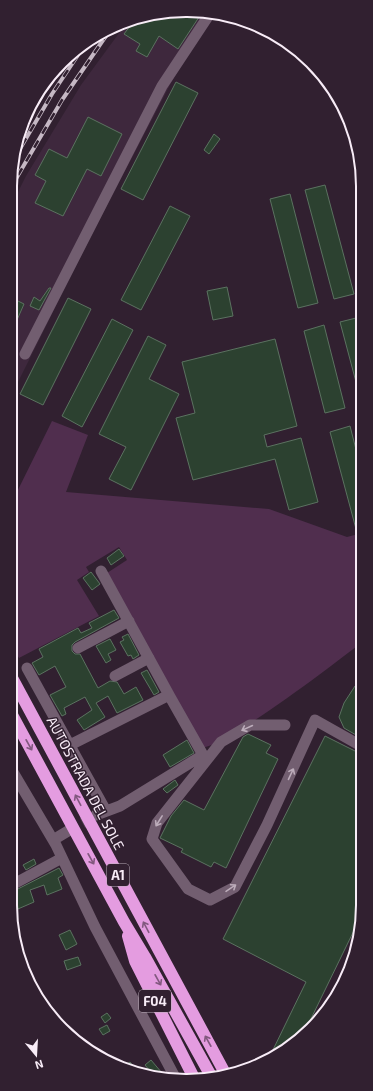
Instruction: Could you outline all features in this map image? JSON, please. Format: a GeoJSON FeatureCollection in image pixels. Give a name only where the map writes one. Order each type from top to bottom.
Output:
{"type":"FeatureCollection","features":[{"type":"Feature","properties":{"kind":"highway","name":"AUTOSTRADA DEL SOLE"},"geometry":{"type":"LineString","coordinates":[[17,687],[223,1070]]}},
{"type":"Feature","properties":{"kind":"highway","name":"A1"},"geometry":{"type":"LineString","coordinates":[[17,724],[124,922],[146,957],[209,1073]]}},
{"type":"Feature","properties":{"kind":"highway","name":"F04"},"geometry":{"type":"LineString","coordinates":[[124,922],[135,961],[192,1074]]}},
{"type":"Feature","properties":{"kind":"street"},"geometry":{"type":"LineString","coordinates":[[25,354],[162,86],[207,18]]}},
{"type":"Feature","properties":{"kind":"street"},"geometry":{"type":"LineString","coordinates":[[27,668],[70,745],[101,813],[120,806],[203,755],[101,571]]}},
{"type":"Feature","properties":{"kind":"street"},"geometry":{"type":"LineString","coordinates":[[78,648],[129,621]]}},
{"type":"Feature","properties":{"kind":"street"},"geometry":{"type":"LineString","coordinates":[[115,676],[149,658]]}},
{"type":"Feature","properties":{"kind":"street"},"geometry":{"type":"LineString","coordinates":[[70,745],[169,695]]}},
{"type":"Feature","properties":{"kind":"street"},"geometry":{"type":"LineString","coordinates":[[285,725],[250,725],[221,742],[157,823],[152,839],[188,889],[210,900],[235,887],[270,818],[315,720],[356,743]]}},
{"type":"Feature","properties":{"kind":"street"},"geometry":{"type":"LineString","coordinates":[[17,779],[53,840],[95,927],[173,1074]]}},
{"type":"Feature","properties":{"kind":"street"},"geometry":{"type":"LineString","coordinates":[[53,840],[68,832]]}},
{"type":"Feature","properties":{"kind":"street"},"geometry":{"type":"LineString","coordinates":[[17,882],[62,858]]}},
{"type":"Feature","properties":{"kind":"shaded area"},"geometry":{"type":"Polygon","coordinates":[[[164,18],[209,18],[171,83],[89,240],[17,384],[17,194],[26,176],[81,85],[121,30],[164,18]]]}},
{"type":"Feature","properties":{"kind":"shaded area"},"geometry":{"type":"Polygon","coordinates":[[[52,421],[88,435],[66,492],[269,509],[347,537],[356,535],[356,647],[257,719],[215,744],[203,747],[107,573],[127,560],[119,547],[86,567],[89,572],[77,580],[99,616],[19,658],[17,655],[17,492],[52,421]]]}},
{"type":"Feature","properties":{"kind":"building"},"geometry":{"type":"Polygon","coordinates":[[[175,17],[199,17],[178,49],[159,36],[147,57],[136,51],[140,44],[124,34],[129,27],[153,20],[175,17]]]}},
{"type":"Feature","properties":{"kind":"building"},"geometry":{"type":"Polygon","coordinates":[[[176,82],[198,93],[143,200],[121,189],[176,82]]]}},
{"type":"Feature","properties":{"kind":"building"},"geometry":{"type":"Polygon","coordinates":[[[88,117],[122,134],[101,176],[87,169],[63,216],[35,203],[46,181],[35,175],[49,149],[67,158],[88,117]]]}},
{"type":"Feature","properties":{"kind":"building"},"geometry":{"type":"Polygon","coordinates":[[[214,134],[220,139],[209,154],[204,150],[214,134]]]}},
{"type":"Feature","properties":{"kind":"building"},"geometry":{"type":"Polygon","coordinates":[[[325,185],[354,294],[334,299],[305,190],[325,185]]]}},
{"type":"Feature","properties":{"kind":"building"},"geometry":{"type":"Polygon","coordinates":[[[290,194],[318,303],[298,308],[270,199],[290,194]]]}},
{"type":"Feature","properties":{"kind":"building"},"geometry":{"type":"Polygon","coordinates":[[[170,206],[190,216],[141,310],[121,300],[170,206]]]}},
{"type":"Feature","properties":{"kind":"building"},"geometry":{"type":"Polygon","coordinates":[[[227,287],[233,316],[213,320],[207,291],[227,287]]]}},
{"type":"Feature","properties":{"kind":"building"},"geometry":{"type":"Polygon","coordinates":[[[49,288],[51,288],[39,310],[30,306],[34,297],[40,301],[49,288]]]}},
{"type":"Feature","properties":{"kind":"building"},"geometry":{"type":"Polygon","coordinates":[[[68,298],[91,309],[43,405],[20,394],[68,298]]]}},
{"type":"Feature","properties":{"kind":"building"},"geometry":{"type":"Polygon","coordinates":[[[17,300],[24,304],[17,320],[17,300]]]}},
{"type":"Feature","properties":{"kind":"building"},"geometry":{"type":"Polygon","coordinates":[[[356,318],[356,382],[340,322],[356,318]]]}},
{"type":"Feature","properties":{"kind":"building"},"geometry":{"type":"Polygon","coordinates":[[[112,319],[133,330],[82,427],[62,416],[112,319]]]}},
{"type":"Feature","properties":{"kind":"building"},"geometry":{"type":"Polygon","coordinates":[[[324,325],[345,408],[325,413],[304,331],[324,325]]]}},
{"type":"Feature","properties":{"kind":"building"},"geometry":{"type":"Polygon","coordinates":[[[148,336],[166,345],[149,379],[179,394],[131,490],[109,479],[126,447],[99,434],[148,336]]]}},
{"type":"Feature","properties":{"kind":"building"},"geometry":{"type":"Polygon","coordinates":[[[275,339],[297,426],[264,435],[267,447],[301,438],[318,502],[289,510],[275,459],[193,480],[176,418],[195,413],[182,362],[275,339]]]}},
{"type":"Feature","properties":{"kind":"building"},"geometry":{"type":"Polygon","coordinates":[[[350,426],[356,450],[356,529],[330,432],[350,426]]]}},
{"type":"Feature","properties":{"kind":"building"},"geometry":{"type":"Polygon","coordinates":[[[119,549],[124,556],[111,565],[107,558],[119,549]]]}},
{"type":"Feature","properties":{"kind":"building"},"geometry":{"type":"Polygon","coordinates":[[[91,572],[100,584],[92,590],[83,578],[91,572]]]}},
{"type":"Feature","properties":{"kind":"building"},"geometry":{"type":"Polygon","coordinates":[[[114,610],[119,618],[75,642],[72,645],[72,651],[75,654],[80,654],[98,688],[110,681],[117,682],[124,694],[136,687],[143,700],[117,713],[108,696],[96,703],[105,717],[84,730],[77,720],[92,710],[85,697],[64,708],[66,714],[62,716],[50,695],[66,687],[55,666],[39,675],[32,663],[43,657],[39,649],[78,628],[81,633],[92,628],[89,623],[114,610]]]}},
{"type":"Feature","properties":{"kind":"building"},"geometry":{"type":"Polygon","coordinates":[[[128,634],[139,655],[133,659],[131,655],[128,656],[120,642],[124,640],[122,637],[128,634]]]}},
{"type":"Feature","properties":{"kind":"building"},"geometry":{"type":"Polygon","coordinates":[[[110,639],[116,650],[108,654],[111,660],[106,663],[96,646],[110,639]]]}},
{"type":"Feature","properties":{"kind":"building"},"geometry":{"type":"Polygon","coordinates":[[[147,670],[159,692],[154,695],[141,673],[147,670]]]}},
{"type":"Feature","properties":{"kind":"building"},"geometry":{"type":"Polygon","coordinates":[[[355,686],[356,735],[344,728],[339,717],[344,703],[355,686]]]}},
{"type":"Feature","properties":{"kind":"building"},"geometry":{"type":"Polygon","coordinates":[[[248,734],[271,745],[266,753],[278,759],[226,868],[214,862],[211,867],[181,852],[183,849],[160,838],[171,816],[184,800],[204,810],[243,737],[248,734]]]}},
{"type":"Feature","properties":{"kind":"building"},"geometry":{"type":"Polygon","coordinates":[[[325,736],[356,752],[356,916],[355,929],[311,1019],[290,1039],[273,1050],[306,982],[223,939],[325,736]]]}},
{"type":"Feature","properties":{"kind":"building"},"geometry":{"type":"Polygon","coordinates":[[[187,740],[194,753],[170,767],[163,755],[187,740]]]}},
{"type":"Feature","properties":{"kind":"building"},"geometry":{"type":"Polygon","coordinates":[[[175,780],[178,785],[167,793],[163,789],[175,780]]]}},
{"type":"Feature","properties":{"kind":"building"},"geometry":{"type":"Polygon","coordinates":[[[34,859],[36,864],[26,870],[23,865],[34,859]]]}},
{"type":"Feature","properties":{"kind":"building"},"geometry":{"type":"Polygon","coordinates":[[[59,868],[63,875],[58,878],[62,889],[47,895],[44,885],[30,890],[34,902],[17,909],[17,889],[59,868]]]}},
{"type":"Feature","properties":{"kind":"building"},"geometry":{"type":"Polygon","coordinates":[[[70,930],[77,944],[66,950],[59,935],[70,930]]]}},
{"type":"Feature","properties":{"kind":"building"},"geometry":{"type":"Polygon","coordinates":[[[78,957],[81,965],[67,970],[64,961],[78,957]]]}},
{"type":"Feature","properties":{"kind":"building"},"geometry":{"type":"Polygon","coordinates":[[[107,1013],[111,1018],[105,1023],[101,1017],[107,1013]]]}},
{"type":"Feature","properties":{"kind":"building"},"geometry":{"type":"Polygon","coordinates":[[[107,1025],[110,1031],[103,1035],[99,1029],[107,1025]]]}},
{"type":"Feature","properties":{"kind":"building"},"geometry":{"type":"Polygon","coordinates":[[[151,1060],[162,1073],[149,1070],[145,1065],[151,1060]]]}},
{"type":"Feature","properties":{"kind":"tunnel"},"geometry":{"type":"LineString","coordinates":[[68,831],[96,816]]}},
{"type":"Feature","properties":{"kind":"railway"},"geometry":{"type":"LineString","coordinates":[[17,177],[62,100],[104,39]]}},
{"type":"Feature","properties":{"kind":"railway"},"geometry":{"type":"LineString","coordinates":[[23,144],[52,94],[76,58]]}}]}
